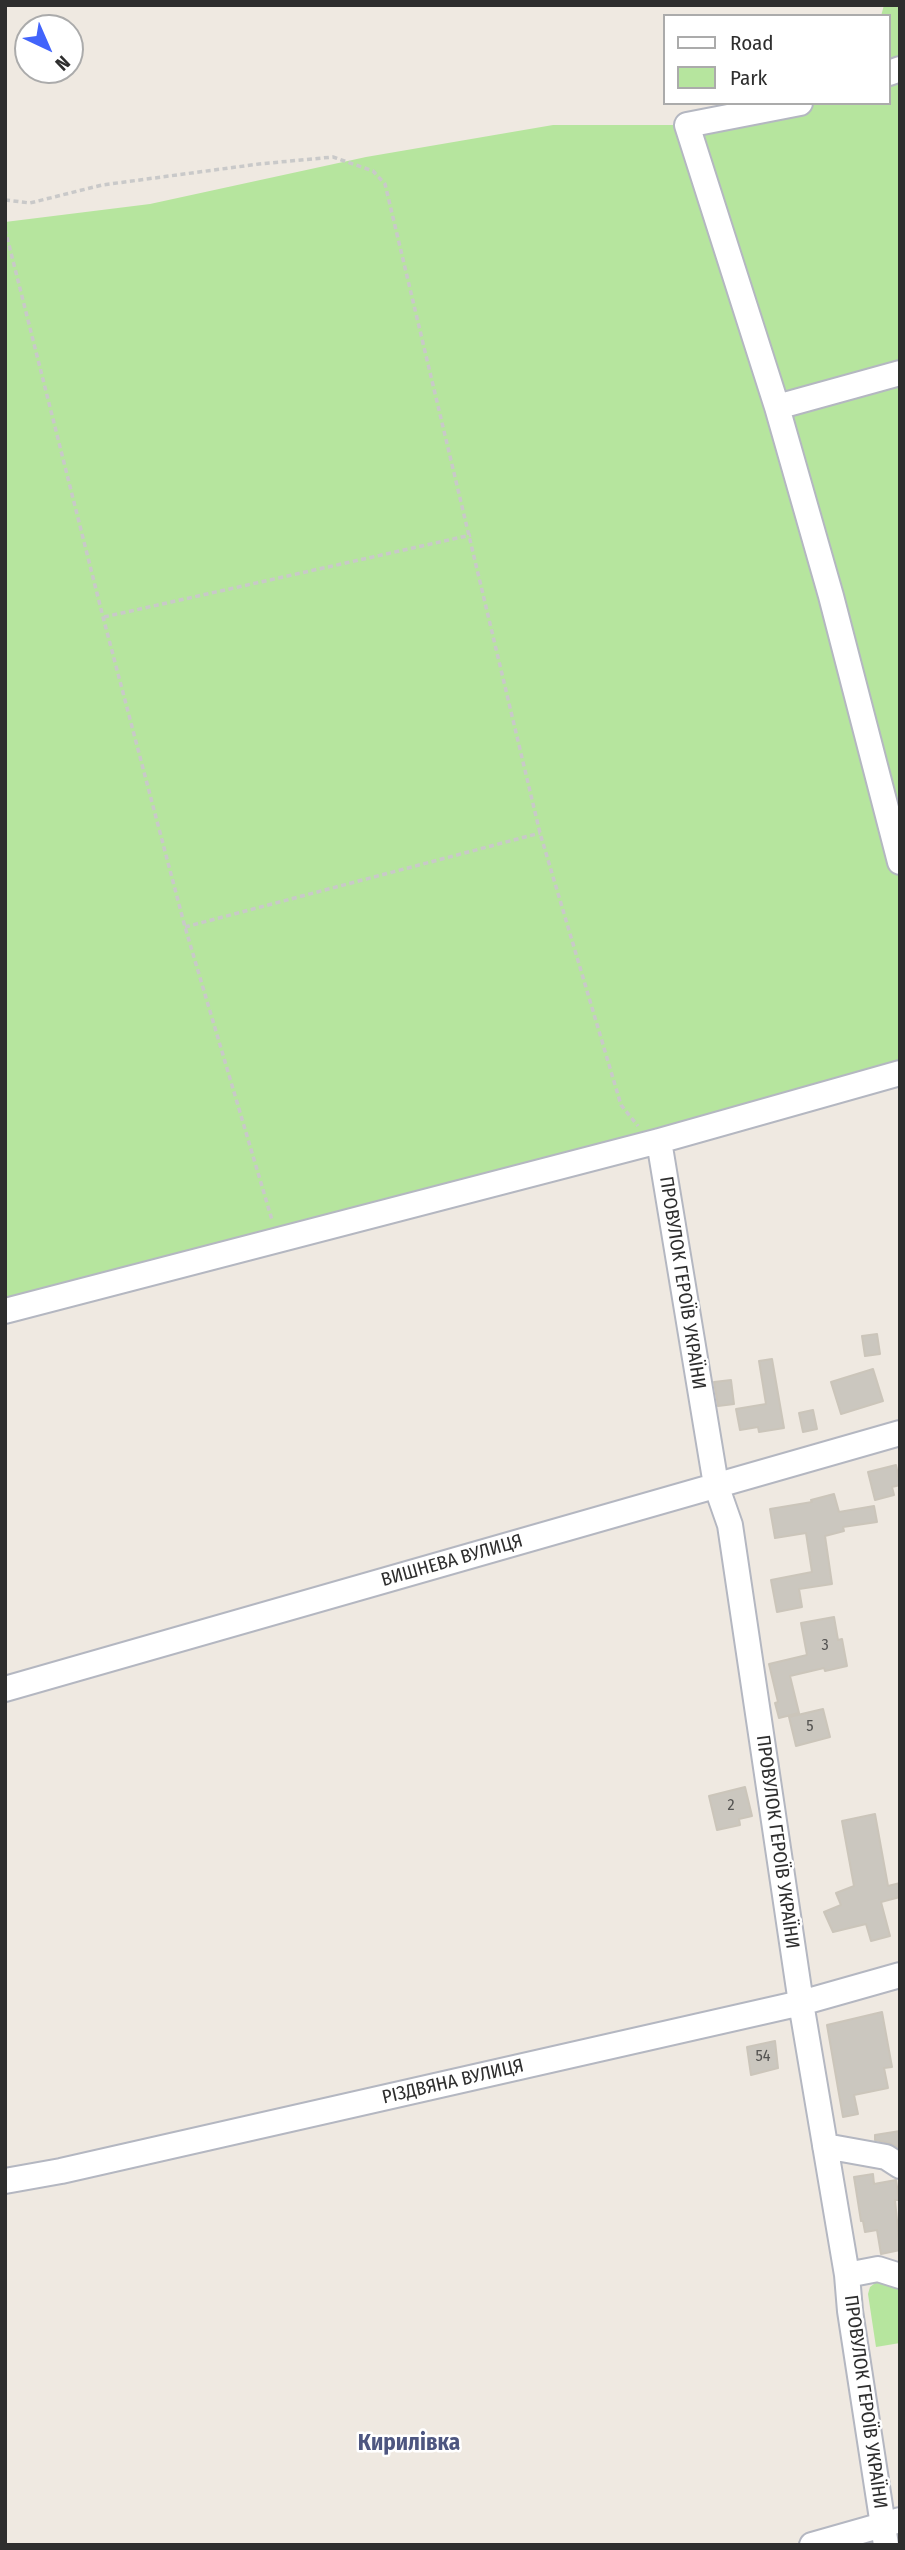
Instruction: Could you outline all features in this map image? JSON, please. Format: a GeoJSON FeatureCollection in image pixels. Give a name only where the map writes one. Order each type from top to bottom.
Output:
{"type":"FeatureCollection","features":[{"type":"Feature","properties":{"kind":"street"},"geometry":{"type":"LineString","coordinates":[[790,105],[687,125],[777,407],[892,801],[900,862]]}},
{"type":"Feature","properties":{"kind":"street"},"geometry":{"type":"LineString","coordinates":[[777,407],[900,373]]}},
{"type":"Feature","properties":{"kind":"street"},"geometry":{"type":"LineString","coordinates":[[5,1311],[659,1141],[900,1073]]}},
{"type":"Feature","properties":{"kind":"street","name":"ПРОВУЛОК ГЕРОЇВ УКРАЇНИ"},"geometry":{"type":"LineString","coordinates":[[659,1141],[716,1485],[730,1525],[801,2003],[847,2275],[850,2311],[889,2530]]}},
{"type":"Feature","properties":{"kind":"street","name":"ВИШНЕВА ВУЛИЦЯ"},"geometry":{"type":"LineString","coordinates":[[5,1689],[900,1433]]}},
{"type":"Feature","properties":{"kind":"street","name":"РІЗДВЯНА ВУЛИЦЯ"},"geometry":{"type":"LineString","coordinates":[[5,2181],[61,2171],[801,2003],[900,1975]]}},
{"type":"Feature","properties":{"kind":"street"},"geometry":{"type":"LineString","coordinates":[[825,2146],[886,2157],[900,2166]]}},
{"type":"Feature","properties":{"kind":"street"},"geometry":{"type":"LineString","coordinates":[[847,2275],[878,2269],[900,2276]]}},
{"type":"Feature","properties":{"kind":"street"},"geometry":{"type":"LineString","coordinates":[[812,2545],[889,2530]]}},
{"type":"Feature","properties":{"kind":"path"},"geometry":{"type":"LineString","coordinates":[[5,200],[30,203],[102,186],[259,164],[332,157],[373,171],[385,184],[540,833],[621,1105],[648,1138],[659,1141]]}},
{"type":"Feature","properties":{"kind":"path"},"geometry":{"type":"LineString","coordinates":[[5,229],[185,927],[272,1220],[293,1236]]}},
{"type":"Feature","properties":{"kind":"path"},"geometry":{"type":"LineString","coordinates":[[103,617],[471,536]]}},
{"type":"Feature","properties":{"kind":"path"},"geometry":{"type":"LineString","coordinates":[[185,927],[540,833]]}},
{"type":"Feature","properties":{"kind":"green space"},"geometry":{"type":"Polygon","coordinates":[[[884,5],[900,5],[900,1073],[5,1302],[5,222],[150,204],[366,157],[553,125],[687,125],[790,105],[891,105],[891,14],[882,14],[884,5]]]}},
{"type":"Feature","properties":{"kind":"green space"},"geometry":{"type":"Polygon","coordinates":[[[883,2277],[900,2282],[900,2343],[876,2347],[868,2294],[870,2287],[883,2277]]]}},
{"type":"Feature","properties":{"kind":"building"},"geometry":{"type":"Polygon","coordinates":[[[877,1334],[880,1354],[865,1356],[862,1336],[877,1334]]]}},
{"type":"Feature","properties":{"kind":"building"},"geometry":{"type":"Polygon","coordinates":[[[772,1359],[784,1428],[759,1432],[758,1427],[740,1430],[736,1409],[766,1404],[759,1361],[772,1359]]]}},
{"type":"Feature","properties":{"kind":"building"},"geometry":{"type":"Polygon","coordinates":[[[873,1369],[883,1401],[841,1414],[831,1382],[873,1369]]]}},
{"type":"Feature","properties":{"kind":"building"},"geometry":{"type":"Polygon","coordinates":[[[731,1380],[734,1404],[718,1406],[714,1382],[731,1380]]]}},
{"type":"Feature","properties":{"kind":"building"},"geometry":{"type":"Polygon","coordinates":[[[813,1410],[817,1429],[803,1432],[799,1413],[813,1410]]]}},
{"type":"Feature","properties":{"kind":"building"},"geometry":{"type":"Polygon","coordinates":[[[896,1465],[900,1485],[892,1487],[894,1495],[875,1500],[868,1472],[896,1465]]]}},
{"type":"Feature","properties":{"kind":"building"},"geometry":{"type":"Polygon","coordinates":[[[834,1494],[839,1512],[874,1506],[877,1522],[843,1527],[844,1531],[825,1536],[832,1584],[799,1589],[802,1607],[777,1612],[771,1580],[812,1572],[806,1533],[775,1538],[770,1509],[812,1502],[811,1500],[834,1494]]]}},
{"type":"Feature","properties":{"kind":"building"},"geometry":{"type":"Polygon","coordinates":[[[834,1617],[847,1666],[790,1676],[799,1713],[779,1718],[769,1664],[807,1655],[801,1623],[834,1617]]]}},
{"type":"Feature","properties":{"kind":"building"},"geometry":{"type":"Polygon","coordinates":[[[823,1709],[830,1737],[796,1746],[789,1717],[823,1709]]]}},
{"type":"Feature","properties":{"kind":"building"},"geometry":{"type":"Polygon","coordinates":[[[745,1787],[752,1816],[739,1819],[740,1825],[717,1830],[709,1796],[745,1787]]]}},
{"type":"Feature","properties":{"kind":"building"},"geometry":{"type":"Polygon","coordinates":[[[875,1814],[888,1886],[900,1883],[900,1897],[881,1902],[890,1936],[871,1941],[866,1924],[833,1932],[824,1912],[841,1905],[836,1893],[854,1886],[842,1821],[875,1814]]]}},
{"type":"Feature","properties":{"kind":"building"},"geometry":{"type":"Polygon","coordinates":[[[882,2012],[892,2067],[884,2068],[888,2088],[854,2095],[858,2114],[843,2117],[827,2025],[882,2012]]]}},
{"type":"Feature","properties":{"kind":"building"},"geometry":{"type":"Polygon","coordinates":[[[775,2041],[778,2068],[751,2075],[747,2047],[775,2041]]]}},
{"type":"Feature","properties":{"kind":"building"},"geometry":{"type":"Polygon","coordinates":[[[900,2131],[900,2148],[875,2140],[875,2135],[900,2131]]]}},
{"type":"Feature","properties":{"kind":"building"},"geometry":{"type":"Polygon","coordinates":[[[873,2174],[874,2184],[896,2180],[899,2200],[895,2200],[900,2250],[881,2254],[877,2230],[865,2232],[861,2221],[854,2177],[873,2174]]]}},
{"type":"Feature","properties":{"kind":"district","name":"Кирилівка"},"geometry":{"type":"Point","coordinates":[409,2444]}}]}
